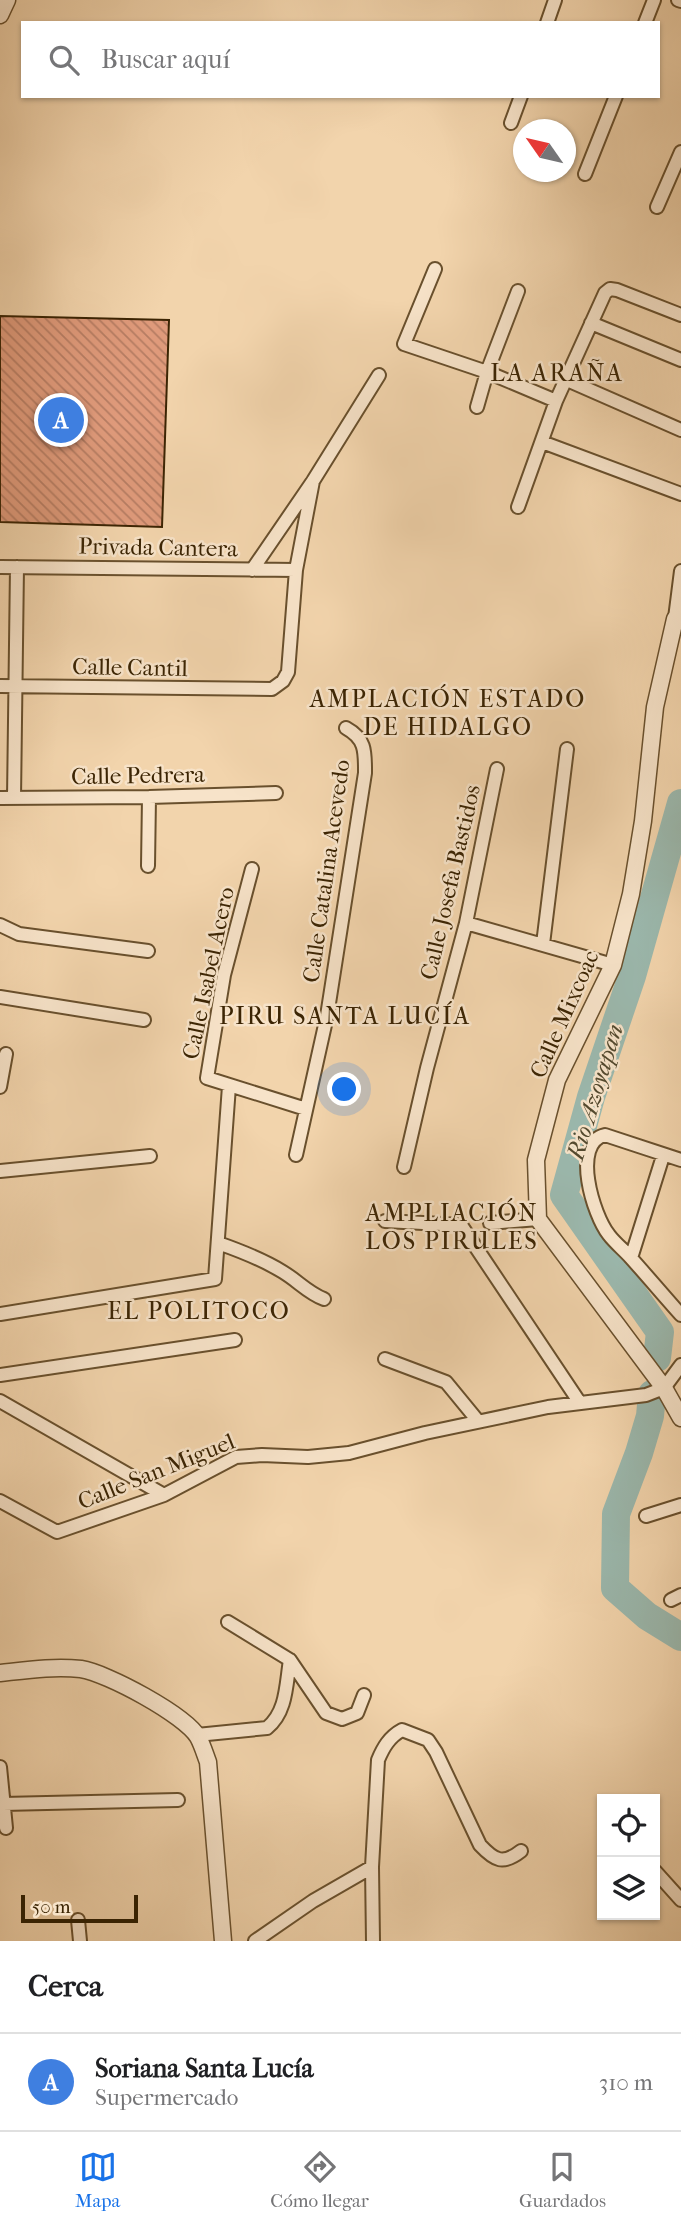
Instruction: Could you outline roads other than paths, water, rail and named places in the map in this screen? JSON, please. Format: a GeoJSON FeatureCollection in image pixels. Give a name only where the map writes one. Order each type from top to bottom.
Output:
{"type":"FeatureCollection","features":[{"type":"Feature","properties":{"kind":"street"},"geometry":{"type":"LineString","coordinates":[[0,15],[7,0]]}},
{"type":"Feature","properties":{"kind":"street"},"geometry":{"type":"LineString","coordinates":[[548,21],[555,0]]}},
{"type":"Feature","properties":{"kind":"street"},"geometry":{"type":"LineString","coordinates":[[646,21],[654,0]]}},
{"type":"Feature","properties":{"kind":"street"},"geometry":{"type":"LineString","coordinates":[[511,123],[520,98]]}},
{"type":"Feature","properties":{"kind":"street"},"geometry":{"type":"LineString","coordinates":[[585,174],[615,98]]}},
{"type":"Feature","properties":{"kind":"street"},"geometry":{"type":"LineString","coordinates":[[657,207],[681,152]]}},
{"type":"Feature","properties":{"kind":"street"},"geometry":{"type":"LineString","coordinates":[[435,269],[404,344],[487,372],[556,401]]}},
{"type":"Feature","properties":{"kind":"street"},"geometry":{"type":"LineString","coordinates":[[518,507],[556,401],[602,296],[610,289],[617,290],[681,315]]}},
{"type":"Feature","properties":{"kind":"street"},"geometry":{"type":"LineString","coordinates":[[477,407],[487,372],[518,291]]}},
{"type":"Feature","properties":{"kind":"street"},"geometry":{"type":"LineString","coordinates":[[591,323],[681,360]]}},
{"type":"Feature","properties":{"kind":"street","name":"Privada Cantera"},"geometry":{"type":"LineString","coordinates":[[0,566],[252,570],[313,481],[379,375]]}},
{"type":"Feature","properties":{"kind":"street"},"geometry":{"type":"LineString","coordinates":[[567,380],[681,430]]}},
{"type":"Feature","properties":{"kind":"street"},"geometry":{"type":"LineString","coordinates":[[542,442],[681,494]]}},
{"type":"Feature","properties":{"kind":"street"},"geometry":{"type":"LineString","coordinates":[[252,570],[296,570],[313,481]]}},
{"type":"Feature","properties":{"kind":"street"},"geometry":{"type":"LineString","coordinates":[[14,798],[17,567]]}},
{"type":"Feature","properties":{"kind":"street","name":"Calle Cantil"},"geometry":{"type":"LineString","coordinates":[[0,686],[272,690],[283,681],[288,672],[296,570]]}},
{"type":"Feature","properties":{"kind":"street"},"geometry":{"type":"LineString","coordinates":[[678,615],[681,571]]}},
{"type":"Feature","properties":{"kind":"street","name":"Calle Mixcoac"},"geometry":{"type":"LineString","coordinates":[[538,1219],[536,1160],[557,1080],[613,965],[631,894],[643,821],[655,707],[678,615]]}},
{"type":"Feature","properties":{"kind":"street","name":"Calle Catalina Acevedo"},"geometry":{"type":"LineString","coordinates":[[296,1155],[327,1016],[365,773],[363,746],[358,735],[346,728]]}},
{"type":"Feature","properties":{"kind":"street"},"geometry":{"type":"LineString","coordinates":[[543,944],[567,749]]}},
{"type":"Feature","properties":{"kind":"street","name":"Calle Josefa Bastidos"},"geometry":{"type":"LineString","coordinates":[[404,1167],[466,923],[497,769]]}},
{"type":"Feature","properties":{"kind":"street","name":"Calle Pedrera"},"geometry":{"type":"LineString","coordinates":[[0,797],[149,797],[276,793]]}},
{"type":"Feature","properties":{"kind":"street"},"geometry":{"type":"LineString","coordinates":[[148,866],[149,797]]}},
{"type":"Feature","properties":{"kind":"street","name":"Calle Isabel Acero"},"geometry":{"type":"LineString","coordinates":[[229,1086],[207,1078],[224,975],[252,869]]}},
{"type":"Feature","properties":{"kind":"street"},"geometry":{"type":"LineString","coordinates":[[466,923],[613,965]]}},
{"type":"Feature","properties":{"kind":"street"},"geometry":{"type":"LineString","coordinates":[[0,925],[19,934],[148,951]]}},
{"type":"Feature","properties":{"kind":"street"},"geometry":{"type":"LineString","coordinates":[[0,997],[144,1020]]}},
{"type":"Feature","properties":{"kind":"street"},"geometry":{"type":"LineString","coordinates":[[0,1087],[6,1054]]}},
{"type":"Feature","properties":{"kind":"street"},"geometry":{"type":"LineString","coordinates":[[0,1314],[215,1279],[229,1086],[306,1109]]}},
{"type":"Feature","properties":{"kind":"street"},"geometry":{"type":"LineString","coordinates":[[681,1160],[605,1135],[597,1137],[589,1146],[586,1160],[597,1213],[607,1234],[681,1315]]}},
{"type":"Feature","properties":{"kind":"street"},"geometry":{"type":"LineString","coordinates":[[0,1171],[150,1156]]}},
{"type":"Feature","properties":{"kind":"street"},"geometry":{"type":"LineString","coordinates":[[631,1258],[663,1156]]}},
{"type":"Feature","properties":{"kind":"street"},"geometry":{"type":"LineString","coordinates":[[490,1223],[538,1219],[664,1388],[681,1418]]}},
{"type":"Feature","properties":{"kind":"street"},"geometry":{"type":"LineString","coordinates":[[385,1221],[461,1225],[580,1403]]}},
{"type":"Feature","properties":{"kind":"street"},"geometry":{"type":"LineString","coordinates":[[218,1243],[253,1254],[286,1273],[312,1294],[324,1299]]}},
{"type":"Feature","properties":{"kind":"street"},"geometry":{"type":"LineString","coordinates":[[0,1374],[236,1340]]}},
{"type":"Feature","properties":{"kind":"street"},"geometry":{"type":"LineString","coordinates":[[385,1359],[446,1381],[478,1422]]}},
{"type":"Feature","properties":{"kind":"street"},"geometry":{"type":"LineString","coordinates":[[664,1388],[681,1365]]}},
{"type":"Feature","properties":{"kind":"street","name":"Calle San Miguel"},"geometry":{"type":"LineString","coordinates":[[0,1501],[57,1532],[164,1495],[236,1457],[308,1457],[349,1453],[548,1407],[646,1395],[664,1388]]}},
{"type":"Feature","properties":{"kind":"street"},"geometry":{"type":"LineString","coordinates":[[0,1401],[164,1495]]}},
{"type":"Feature","properties":{"kind":"street"},"geometry":{"type":"LineString","coordinates":[[646,1516],[681,1506]]}},
{"type":"Feature","properties":{"kind":"street"},"geometry":{"type":"LineString","coordinates":[[228,1622],[290,1660],[326,1713],[342,1719],[356,1713],[364,1695]]}},
{"type":"Feature","properties":{"kind":"street"},"geometry":{"type":"LineString","coordinates":[[197,1734],[267,1728],[276,1721],[281,1712],[290,1660]]}},
{"type":"Feature","properties":{"kind":"street"},"geometry":{"type":"LineString","coordinates":[[0,1673],[42,1668],[84,1670],[129,1687],[172,1714],[197,1734],[208,1762],[223,1941]]}},
{"type":"Feature","properties":{"kind":"street"},"geometry":{"type":"LineString","coordinates":[[373,1941],[372,1867],[378,1760],[389,1741],[402,1730],[428,1740],[480,1845],[489,1855],[500,1860],[511,1858],[521,1851]]}},
{"type":"Feature","properties":{"kind":"street"},"geometry":{"type":"LineString","coordinates":[[0,1767],[6,1828]]}},
{"type":"Feature","properties":{"kind":"street"},"geometry":{"type":"LineString","coordinates":[[3,1804],[178,1800]]}},
{"type":"Feature","properties":{"kind":"street"},"geometry":{"type":"LineString","coordinates":[[255,1941],[313,1901],[372,1867]]}},
{"type":"Feature","properties":{"kind":"street"},"geometry":{"type":"LineString","coordinates":[[660,1876],[681,1900]]}},
{"type":"Feature","properties":{"kind":"street"},"geometry":{"type":"LineString","coordinates":[[78,1920],[80,1941]]}},
{"type":"Feature","properties":{"kind":"waterway","name":"Rio Azoyapan"},"geometry":{"type":"LineString","coordinates":[[657,1358],[660,1332],[564,1195],[591,1097],[632,976],[681,803]]}},
{"type":"Feature","properties":{"kind":"waterway","name":"Rio Azoyapan"},"geometry":{"type":"LineString","coordinates":[[652,1394],[650,1416],[639,1453],[616,1514],[615,1588],[647,1616],[681,1637]]}},
{"type":"Feature","properties":{"kind":"place","name":"Soriana Santa Lucía"},"geometry":{"type":"Point","coordinates":[61,420]}},
{"type":"Feature","properties":{"kind":"district","name":"LA ARAÑA"},"geometry":{"type":"Point","coordinates":[557,373]}},
{"type":"Feature","properties":{"kind":"district","name":"AMPLACIÓN ESTADO DE HIDALGO"},"geometry":{"type":"Point","coordinates":[448,713]}},
{"type":"Feature","properties":{"kind":"district","name":"PIRU SANTA LUCÍA"},"geometry":{"type":"Point","coordinates":[345,1016]}},
{"type":"Feature","properties":{"kind":"district","name":"AMPLIACIÓN LOS PIRULES"},"geometry":{"type":"Point","coordinates":[452,1227]}},
{"type":"Feature","properties":{"kind":"district","name":"EL POLITOCO"},"geometry":{"type":"Point","coordinates":[199,1311]}}]}
